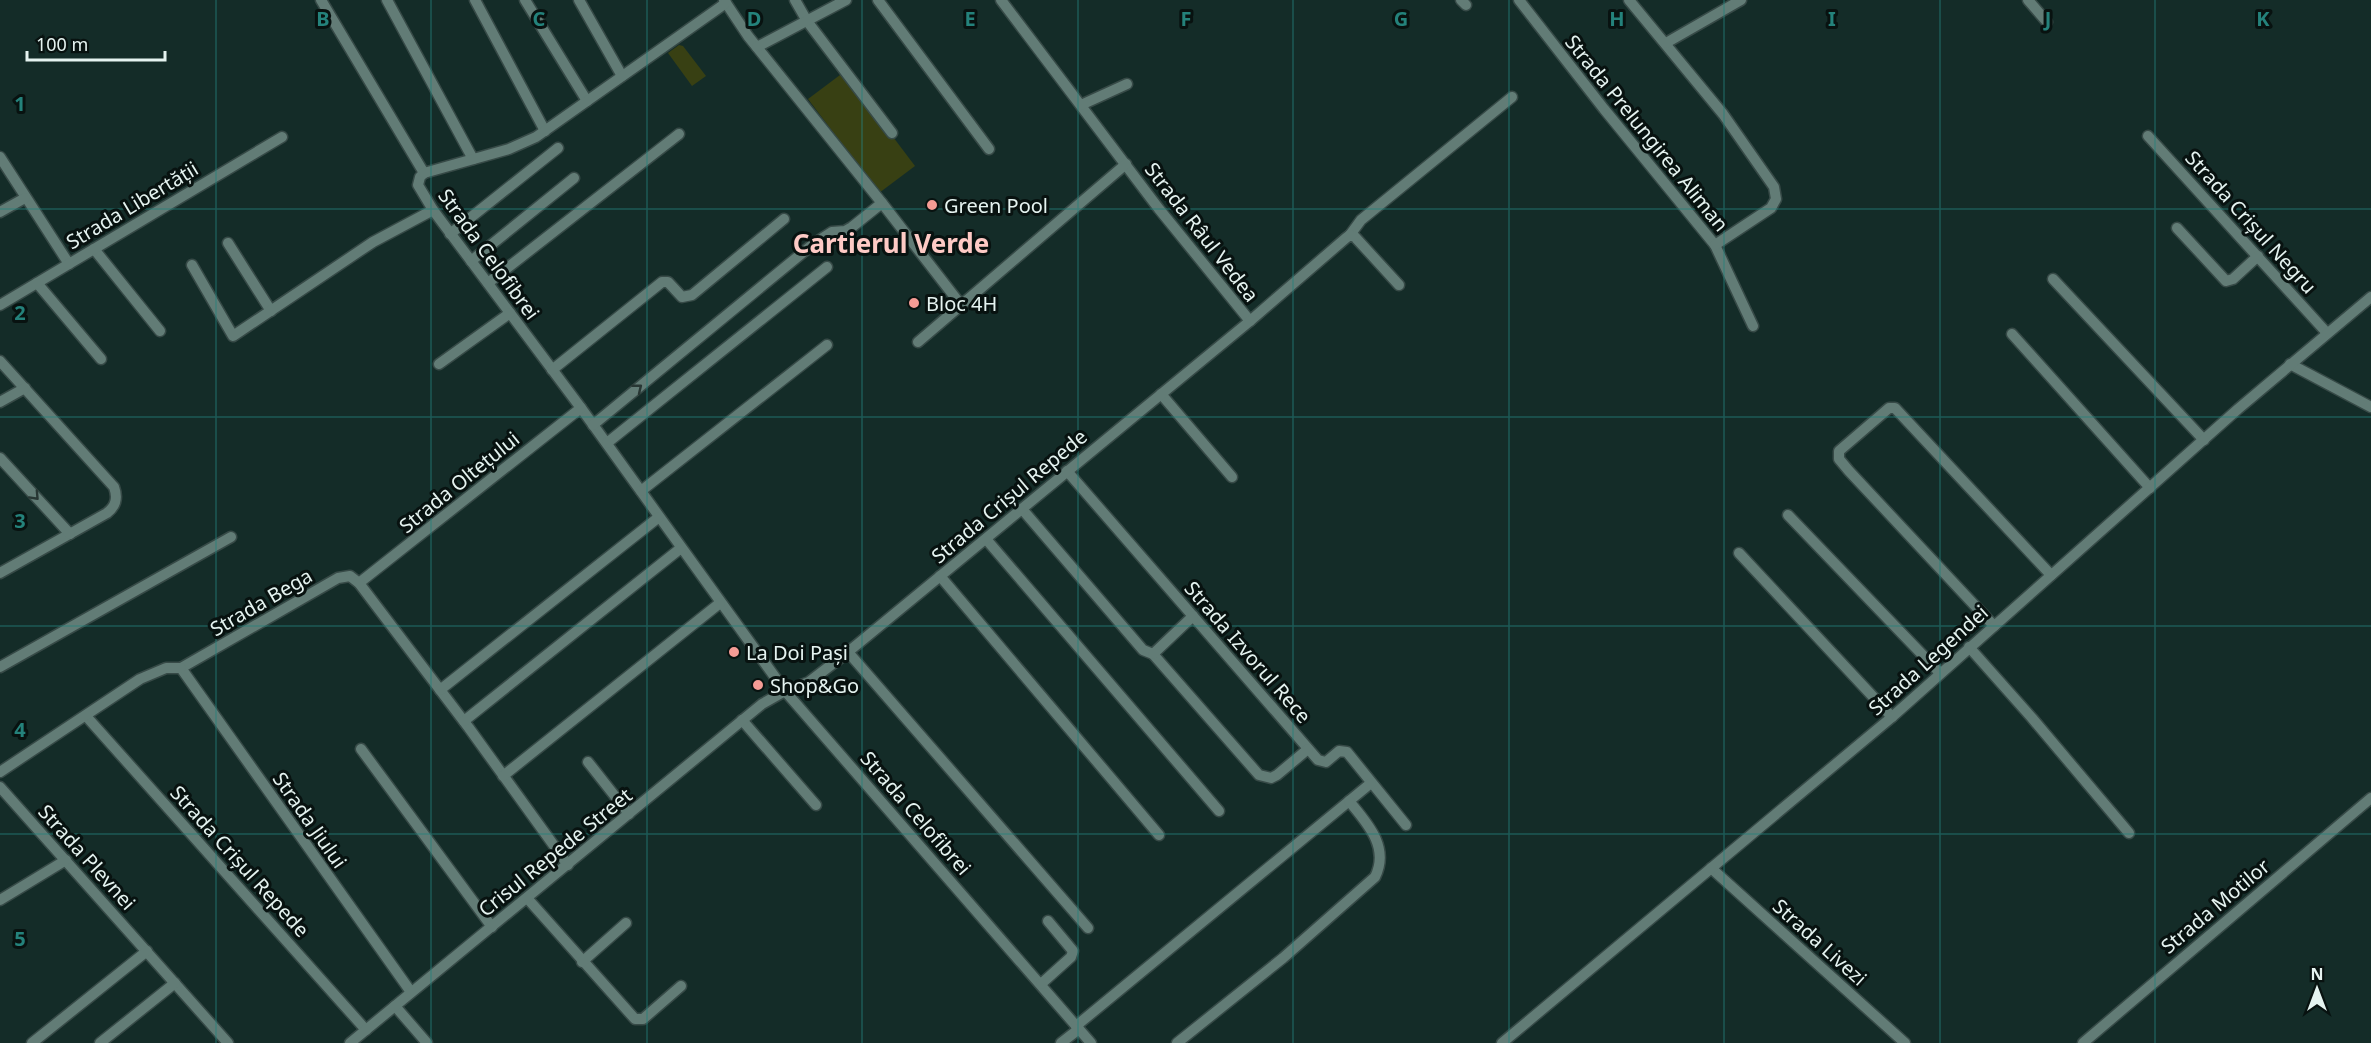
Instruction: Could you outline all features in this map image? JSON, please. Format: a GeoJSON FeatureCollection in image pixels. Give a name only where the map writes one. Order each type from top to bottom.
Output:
{"type":"FeatureCollection","features":[{"type":"Feature","properties":{"kind":"street","name":"Strada Celofibrei"},"geometry":{"type":"LineString","coordinates":[[321,0],[424,173],[418,185],[433,210],[581,408],[720,603],[785,691],[1091,1043]]}},
{"type":"Feature","properties":{"kind":"street"},"geometry":{"type":"LineString","coordinates":[[387,0],[473,159]]}},
{"type":"Feature","properties":{"kind":"street"},"geometry":{"type":"LineString","coordinates":[[475,0],[545,131]]}},
{"type":"Feature","properties":{"kind":"street"},"geometry":{"type":"LineString","coordinates":[[525,0],[587,101]]}},
{"type":"Feature","properties":{"kind":"street"},"geometry":{"type":"LineString","coordinates":[[579,0],[622,76]]}},
{"type":"Feature","properties":{"kind":"street"},"geometry":{"type":"LineString","coordinates":[[795,0],[807,21],[892,133]]}},
{"type":"Feature","properties":{"kind":"street"},"geometry":{"type":"LineString","coordinates":[[757,47],[846,0]]}},
{"type":"Feature","properties":{"kind":"street"},"geometry":{"type":"LineString","coordinates":[[878,0],[989,149]]}},
{"type":"Feature","properties":{"kind":"street","name":"Strada Râul Vedea"},"geometry":{"type":"LineString","coordinates":[[1001,0],[1250,321]]}},
{"type":"Feature","properties":{"kind":"street","name":"Strada Prelungirea Aliman"},"geometry":{"type":"LineString","coordinates":[[1519,0],[1715,245],[1754,326]]}},
{"type":"Feature","properties":{"kind":"street"},"geometry":{"type":"LineString","coordinates":[[1629,0],[1723,114],[1774,188],[1776,199],[1771,208],[1715,245]]}},
{"type":"Feature","properties":{"kind":"street"},"geometry":{"type":"LineString","coordinates":[[1666,44],[1741,0]]}},
{"type":"Feature","properties":{"kind":"street"},"geometry":{"type":"LineString","coordinates":[[2028,0],[2047,22]]}},
{"type":"Feature","properties":{"kind":"street"},"geometry":{"type":"LineString","coordinates":[[424,173],[520,145],[545,131],[725,1],[757,47],[961,305]]}},
{"type":"Feature","properties":{"kind":"street"},"geometry":{"type":"LineString","coordinates":[[1081,105],[1127,84]]}},
{"type":"Feature","properties":{"kind":"street","name":"Strada Crișul Repede"},"geometry":{"type":"LineString","coordinates":[[785,691],[808,682],[848,652],[1250,321],[1350,235],[1361,220],[1512,97]]}},
{"type":"Feature","properties":{"kind":"street"},"geometry":{"type":"LineString","coordinates":[[488,283],[679,134]]}},
{"type":"Feature","properties":{"kind":"street","name":"Strada Libertății"},"geometry":{"type":"LineString","coordinates":[[0,304],[282,136]]}},
{"type":"Feature","properties":{"kind":"street","name":"Strada Crișul Negru"},"geometry":{"type":"LineString","coordinates":[[2148,136],[2327,333]]}},
{"type":"Feature","properties":{"kind":"street"},"geometry":{"type":"LineString","coordinates":[[450,234],[558,148]]}},
{"type":"Feature","properties":{"kind":"street"},"geometry":{"type":"LineString","coordinates":[[0,157],[69,264]]}},
{"type":"Feature","properties":{"kind":"street","name":"Strada Râul Vedea"},"geometry":{"type":"LineString","coordinates":[[918,342],[1126,164]]}},
{"type":"Feature","properties":{"kind":"street"},"geometry":{"type":"LineString","coordinates":[[471,261],[574,178]]}},
{"type":"Feature","properties":{"kind":"street"},"geometry":{"type":"LineString","coordinates":[[0,212],[25,198]]}},
{"type":"Feature","properties":{"kind":"street"},"geometry":{"type":"LineString","coordinates":[[593,425],[818,240],[832,232],[845,231],[882,203]]}},
{"type":"Feature","properties":{"kind":"street"},"geometry":{"type":"LineString","coordinates":[[192,265],[233,336],[373,242],[433,210]]}},
{"type":"Feature","properties":{"kind":"street"},"geometry":{"type":"LineString","coordinates":[[552,370],[662,282],[668,282],[682,297],[692,295],[784,219]]}},
{"type":"Feature","properties":{"kind":"street"},"geometry":{"type":"LineString","coordinates":[[2177,228],[2226,281],[2234,279],[2258,256]]}},
{"type":"Feature","properties":{"kind":"street"},"geometry":{"type":"LineString","coordinates":[[1350,235],[1355,237],[1399,285]]}},
{"type":"Feature","properties":{"kind":"street"},"geometry":{"type":"LineString","coordinates":[[228,243],[271,311]]}},
{"type":"Feature","properties":{"kind":"street"},"geometry":{"type":"LineString","coordinates":[[94,249],[160,331]]}},
{"type":"Feature","properties":{"kind":"street"},"geometry":{"type":"LineString","coordinates":[[607,444],[826,267]]}},
{"type":"Feature","properties":{"kind":"street"},"geometry":{"type":"LineString","coordinates":[[2054,279],[2204,440]]}},
{"type":"Feature","properties":{"kind":"street"},"geometry":{"type":"LineString","coordinates":[[37,283],[101,359]]}},
{"type":"Feature","properties":{"kind":"street","name":"Strada Legendei"},"geometry":{"type":"LineString","coordinates":[[1502,1043],[1892,717],[2290,364],[2371,297]]}},
{"type":"Feature","properties":{"kind":"street"},"geometry":{"type":"LineString","coordinates":[[439,364],[510,313]]}},
{"type":"Feature","properties":{"kind":"street"},"geometry":{"type":"LineString","coordinates":[[2012,334],[2150,488]]}},
{"type":"Feature","properties":{"kind":"street"},"geometry":{"type":"LineString","coordinates":[[641,491],[826,345]]}},
{"type":"Feature","properties":{"kind":"street"},"geometry":{"type":"LineString","coordinates":[[0,361],[114,487],[116,493],[115,505],[111,510],[70,534],[2,567]]}},
{"type":"Feature","properties":{"kind":"street"},"geometry":{"type":"LineString","coordinates":[[2290,364],[2371,407]]}},
{"type":"Feature","properties":{"kind":"street"},"geometry":{"type":"LineString","coordinates":[[0,402],[25,388]]}},
{"type":"Feature","properties":{"kind":"street"},"geometry":{"type":"LineString","coordinates":[[1161,394],[1232,477]]}},
{"type":"Feature","properties":{"kind":"street","name":"Strada Oltețului"},"geometry":{"type":"LineString","coordinates":[[359,583],[581,408]]}},
{"type":"Feature","properties":{"kind":"street"},"geometry":{"type":"LineString","coordinates":[[1994,626],[1849,471],[1839,459],[1839,451],[1889,408],[1895,408],[2051,575]]}},
{"type":"Feature","properties":{"kind":"street"},"geometry":{"type":"LineString","coordinates":[[0,458],[70,534]]}},
{"type":"Feature","properties":{"kind":"street","name":"Strada Izvorul Rece"},"geometry":{"type":"LineString","coordinates":[[1067,471],[1308,749],[1323,762],[1339,751],[1347,752],[1406,825]]}},
{"type":"Feature","properties":{"kind":"street"},"geometry":{"type":"LineString","coordinates":[[1022,509],[1143,650],[1153,654],[1259,776],[1271,778],[1277,775],[1308,749]]}},
{"type":"Feature","properties":{"kind":"street"},"geometry":{"type":"LineString","coordinates":[[1788,515],[1940,673]]}},
{"type":"Feature","properties":{"kind":"street"},"geometry":{"type":"LineString","coordinates":[[440,690],[659,517]]}},
{"type":"Feature","properties":{"kind":"street"},"geometry":{"type":"LineString","coordinates":[[0,667],[231,537]]}},
{"type":"Feature","properties":{"kind":"street"},"geometry":{"type":"LineString","coordinates":[[986,538],[1219,811]]}},
{"type":"Feature","properties":{"kind":"street"},"geometry":{"type":"LineString","coordinates":[[464,721],[681,548]]}},
{"type":"Feature","properties":{"kind":"street"},"geometry":{"type":"LineString","coordinates":[[1739,553],[1892,717]]}},
{"type":"Feature","properties":{"kind":"street","name":"Strada Bega"},"geometry":{"type":"LineString","coordinates":[[0,772],[140,679],[166,668],[181,668],[338,578],[350,576],[359,583]]}},
{"type":"Feature","properties":{"kind":"street"},"geometry":{"type":"LineString","coordinates":[[940,576],[1159,835]]}},
{"type":"Feature","properties":{"kind":"street"},"geometry":{"type":"LineString","coordinates":[[359,583],[464,721],[568,865]]}},
{"type":"Feature","properties":{"kind":"street"},"geometry":{"type":"LineString","coordinates":[[503,776],[720,603]]}},
{"type":"Feature","properties":{"kind":"street"},"geometry":{"type":"LineString","coordinates":[[1153,654],[1193,616]]}},
{"type":"Feature","properties":{"kind":"street"},"geometry":{"type":"LineString","coordinates":[[1969,647],[2129,833]]}},
{"type":"Feature","properties":{"kind":"street"},"geometry":{"type":"LineString","coordinates":[[848,652],[1088,928]]}},
{"type":"Feature","properties":{"kind":"street","name":"Strada Jiului"},"geometry":{"type":"LineString","coordinates":[[181,668],[411,992]]}},
{"type":"Feature","properties":{"kind":"street","name":"Crisul Repede Street"},"geometry":{"type":"LineString","coordinates":[[350,1043],[742,720],[762,704],[785,691]]}},
{"type":"Feature","properties":{"kind":"street","name":"Strada Crișul Repede"},"geometry":{"type":"LineString","coordinates":[[86,716],[366,1030]]}},
{"type":"Feature","properties":{"kind":"street"},"geometry":{"type":"LineString","coordinates":[[742,720],[816,805]]}},
{"type":"Feature","properties":{"kind":"street"},"geometry":{"type":"LineString","coordinates":[[361,749],[492,927]]}},
{"type":"Feature","properties":{"kind":"street"},"geometry":{"type":"LineString","coordinates":[[588,762],[629,814]]}},
{"type":"Feature","properties":{"kind":"street"},"geometry":{"type":"LineString","coordinates":[[1061,1043],[1077,1027],[1371,783]]}},
{"type":"Feature","properties":{"kind":"street","name":"Strada Plevnei"},"geometry":{"type":"LineString","coordinates":[[0,787],[228,1043]]}},
{"type":"Feature","properties":{"kind":"street","name":"Strada Motilor"},"geometry":{"type":"LineString","coordinates":[[2083,1043],[2371,798]]}},
{"type":"Feature","properties":{"kind":"street"},"geometry":{"type":"LineString","coordinates":[[1177,1043],[1283,958],[1375,877],[1380,861],[1377,840],[1349,801]]}},
{"type":"Feature","properties":{"kind":"street"},"geometry":{"type":"LineString","coordinates":[[0,900],[66,860]]}},
{"type":"Feature","properties":{"kind":"street","name":"Strada Livezi"},"geometry":{"type":"LineString","coordinates":[[1711,868],[1898,1041]]}},
{"type":"Feature","properties":{"kind":"street"},"geometry":{"type":"LineString","coordinates":[[527,898],[635,1019],[640,1020],[681,986]]}},
{"type":"Feature","properties":{"kind":"street"},"geometry":{"type":"LineString","coordinates":[[1041,984],[1071,957],[1073,951],[1048,921]]}},
{"type":"Feature","properties":{"kind":"street"},"geometry":{"type":"LineString","coordinates":[[582,962],[627,923]]}},
{"type":"Feature","properties":{"kind":"street"},"geometry":{"type":"LineString","coordinates":[[32,1043],[147,951]]}},
{"type":"Feature","properties":{"kind":"street"},"geometry":{"type":"LineString","coordinates":[[100,1043],[175,983]]}},
{"type":"Feature","properties":{"kind":"street"},"geometry":{"type":"LineString","coordinates":[[394,1006],[427,1043]]}},
{"type":"Feature","properties":{"kind":"green space"},"geometry":{"type":"Polygon","coordinates":[[[679,45],[683,46],[706,76],[692,86],[668,53],[679,45]]]}},
{"type":"Feature","properties":{"kind":"green space"},"geometry":{"type":"Polygon","coordinates":[[[844,72],[915,166],[879,193],[808,99],[844,72]]]}},
{"type":"Feature","properties":{"kind":"place","name":"Green Pool"},"geometry":{"type":"Point","coordinates":[932,205]}},
{"type":"Feature","properties":{"kind":"place","name":"Bloc 4H"},"geometry":{"type":"Point","coordinates":[914,303]}},
{"type":"Feature","properties":{"kind":"place","name":"La Doi Pași"},"geometry":{"type":"Point","coordinates":[734,652]}},
{"type":"Feature","properties":{"kind":"place","name":"Shop&Go"},"geometry":{"type":"Point","coordinates":[758,685]}},
{"type":"Feature","properties":{"kind":"district","name":"Cartierul Verde"},"geometry":{"type":"Point","coordinates":[891,243]}}]}
